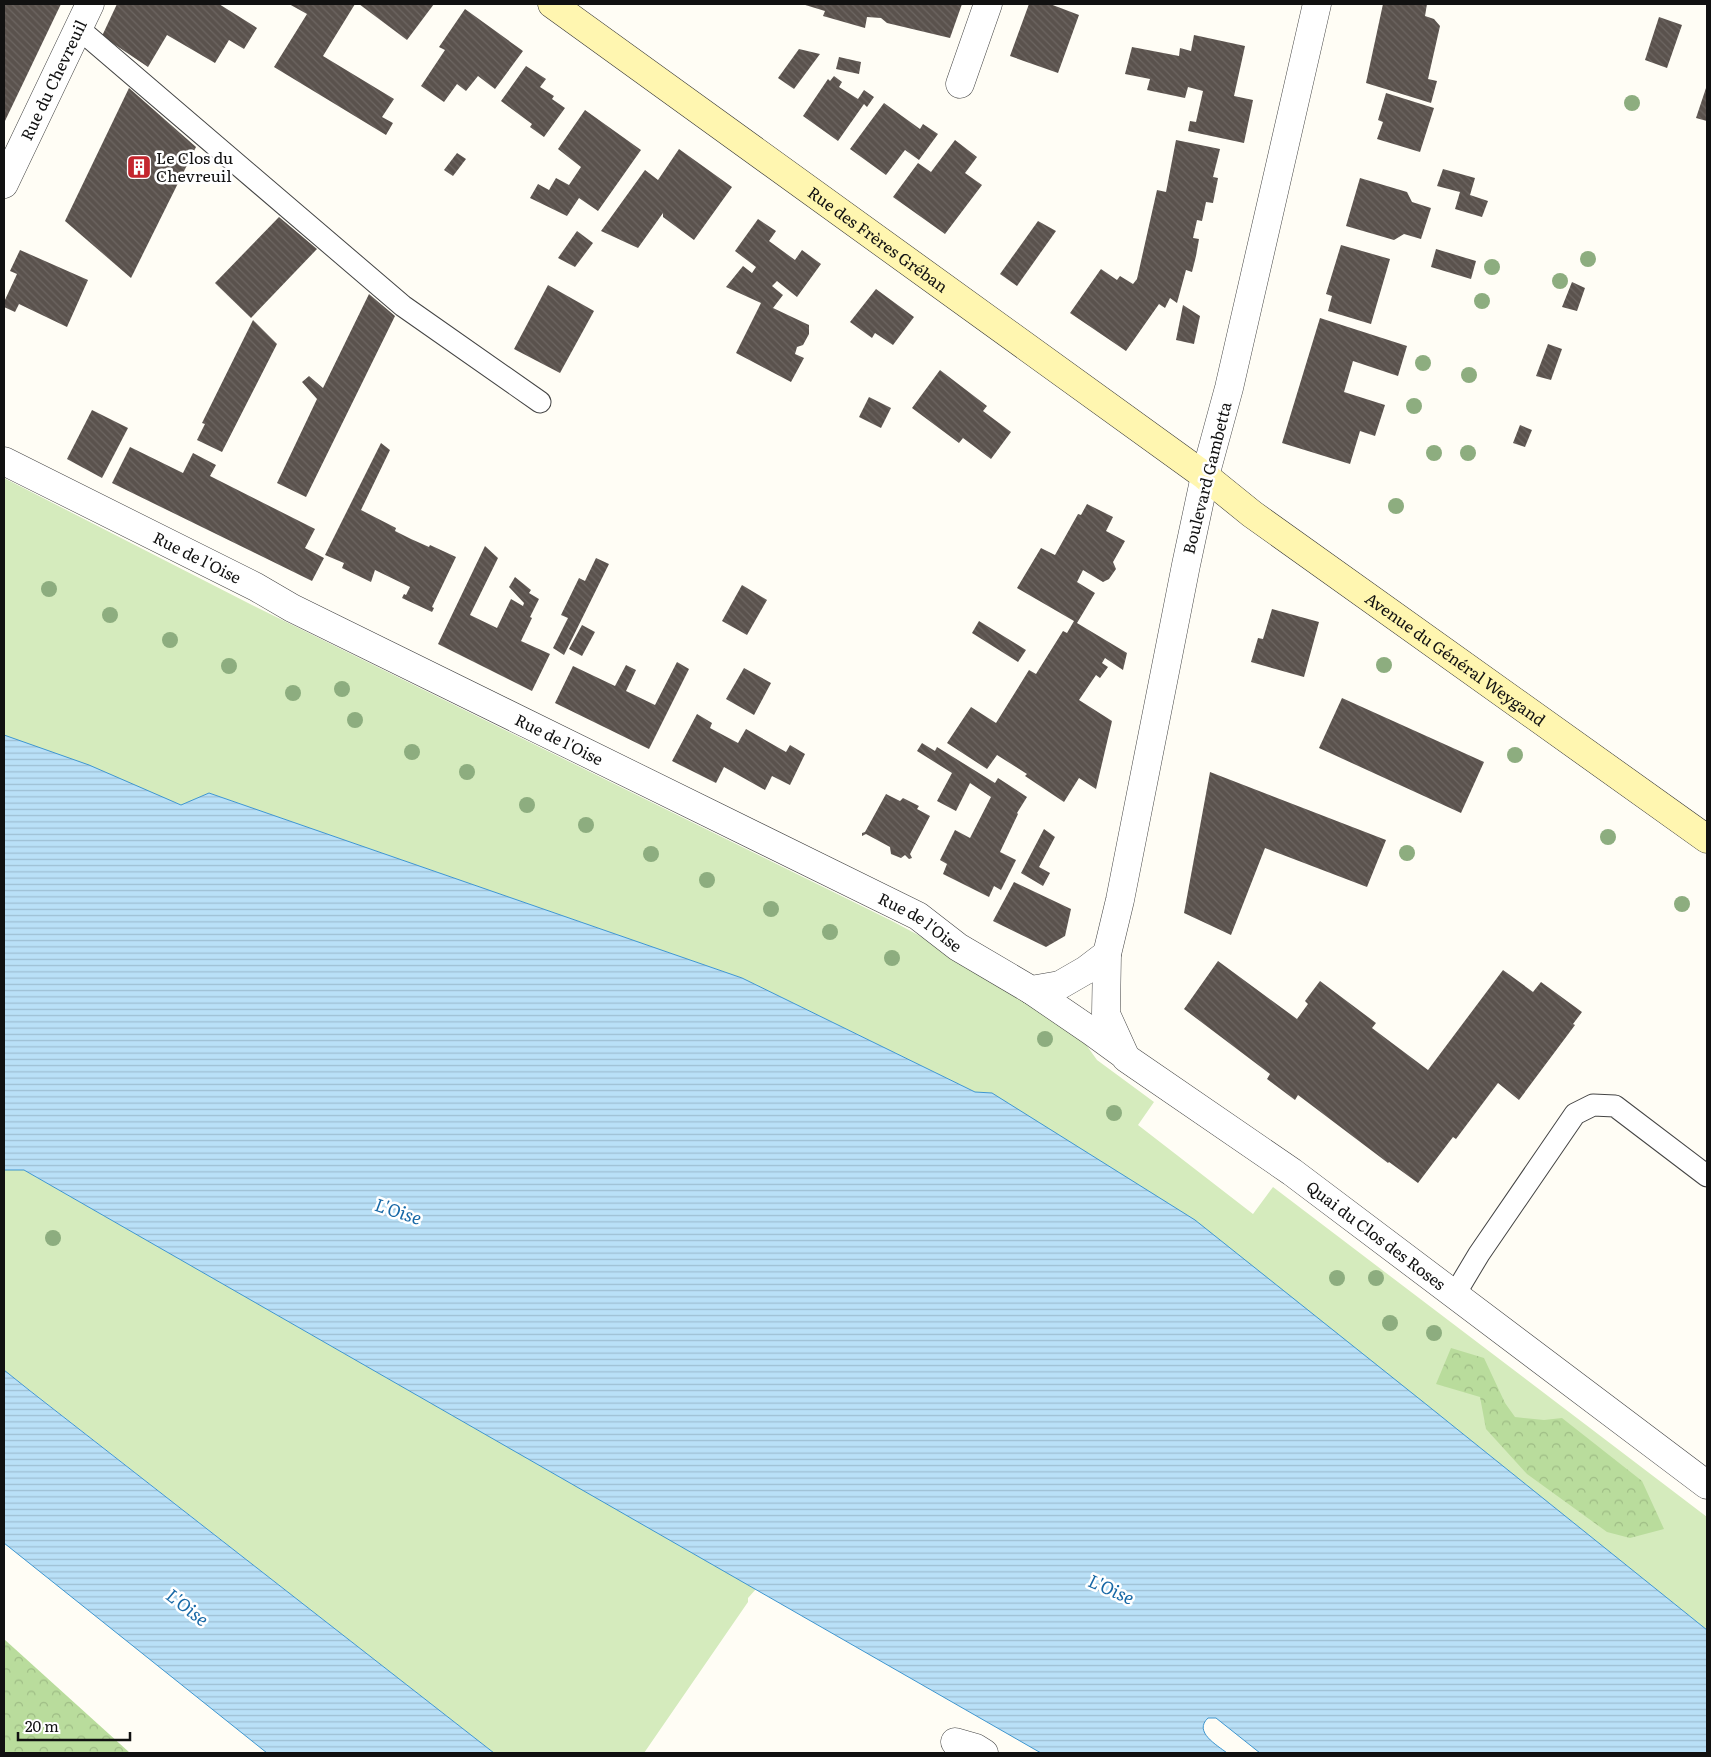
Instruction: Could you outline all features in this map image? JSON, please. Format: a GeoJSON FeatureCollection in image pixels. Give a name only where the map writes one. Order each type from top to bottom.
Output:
{"type":"FeatureCollection","features":[{"type":"Feature","properties":{"kind":"main road","name":"Rue des Frères Gréban"},"geometry":{"type":"LineString","coordinates":[[552,4],[1205,476]]}},
{"type":"Feature","properties":{"kind":"main road","name":"Avenue du Général Weygand"},"geometry":{"type":"LineString","coordinates":[[1205,476],[1252,514],[1707,839]]}},
{"type":"Feature","properties":{"kind":"street","name":"Rue du Chevreuil"},"geometry":{"type":"LineString","coordinates":[[4,184],[11,151],[90,4]]}},
{"type":"Feature","properties":{"kind":"street"},"geometry":{"type":"LineString","coordinates":[[960,84],[988,4]]}},
{"type":"Feature","properties":{"kind":"street","name":"Boulevard Gambetta"},"geometry":{"type":"LineString","coordinates":[[1107,954],[1120,900],[1205,476],[1230,388],[1317,4]]}},
{"type":"Feature","properties":{"kind":"street","name":"Rue de l'Oise"},"geometry":{"type":"LineString","coordinates":[[4,461],[256,586],[292,608],[918,916],[958,947],[1031,990],[1092,1031],[1126,1058]]}},
{"type":"Feature","properties":{"kind":"street"},"geometry":{"type":"LineString","coordinates":[[1031,990],[1060,985],[1086,970],[1107,954]]}},
{"type":"Feature","properties":{"kind":"street"},"geometry":{"type":"LineString","coordinates":[[1107,954],[1106,1014],[1126,1058]]}},
{"type":"Feature","properties":{"kind":"street","name":"Quai du Clos des Roses"},"geometry":{"type":"LineString","coordinates":[[1126,1058],[1292,1172],[1707,1485]]}},
{"type":"Feature","properties":{"kind":"street"},"geometry":{"type":"LineString","coordinates":[[955,1742],[976,1748],[984,1753]]}},
{"type":"Feature","properties":{"kind":"lane"},"geometry":{"type":"LineString","coordinates":[[78,28],[403,306],[540,402]]}},
{"type":"Feature","properties":{"kind":"lane"},"geometry":{"type":"LineString","coordinates":[[1455,1294],[1479,1254],[1575,1114],[1593,1105],[1615,1106],[1707,1176]]}},
{"type":"Feature","properties":{"kind":"green space"},"geometry":{"type":"Polygon","coordinates":[[[4,478],[250,604],[892,921],[952,953],[1077,1032],[1097,1060],[1154,1102],[1138,1125],[1253,1214],[1273,1187],[1707,1517],[1707,1630],[1427,1405],[992,1093],[975,1092],[742,978],[209,793],[182,805],[4,740],[4,478]]]}},
{"type":"Feature","properties":{"kind":"green space"},"geometry":{"type":"Polygon","coordinates":[[[4,1170],[24,1170],[756,1589],[748,1598],[748,1602],[644,1753],[494,1753],[4,1370],[4,1170]]]}},
{"type":"Feature","properties":{"kind":"green space"},"geometry":{"type":"Polygon","coordinates":[[[1451,1348],[1484,1358],[1505,1403],[1515,1417],[1544,1420],[1562,1418],[1642,1481],[1664,1529],[1630,1538],[1607,1532],[1527,1474],[1486,1429],[1480,1397],[1436,1384],[1451,1348]]]}},
{"type":"Feature","properties":{"kind":"green space"},"geometry":{"type":"Polygon","coordinates":[[[4,1639],[130,1753],[4,1753],[4,1639]]]}},
{"type":"Feature","properties":{"kind":"water","name":"L'Oise"},"geometry":{"type":"Polygon","coordinates":[[[4,735],[89,765],[181,805],[209,793],[742,978],[975,1092],[992,1093],[1195,1220],[1707,1630],[1707,1753],[1260,1753],[1216,1718],[1208,1718],[1203,1728],[1205,1733],[1208,1738],[1227,1753],[1041,1753],[24,1170],[4,1170],[4,735]]]}},
{"type":"Feature","properties":{"kind":"water","name":"L'Oise"},"geometry":{"type":"Polygon","coordinates":[[[4,1370],[494,1753],[267,1753],[4,1543],[4,1370]]]}},
{"type":"Feature","properties":{"kind":"building"},"geometry":{"type":"Polygon","coordinates":[[[4,4],[61,4],[4,123],[4,4]]]}},
{"type":"Feature","properties":{"kind":"building"},"geometry":{"type":"Polygon","coordinates":[[[117,4],[219,4],[257,28],[244,49],[229,40],[215,63],[167,35],[148,67],[102,36],[117,4]]]}},
{"type":"Feature","properties":{"kind":"building"},"geometry":{"type":"Polygon","coordinates":[[[289,4],[355,4],[323,56],[394,99],[382,117],[393,123],[386,135],[274,67],[307,14],[289,4]]]}},
{"type":"Feature","properties":{"kind":"building"},"geometry":{"type":"Polygon","coordinates":[[[359,4],[434,4],[407,40],[359,4]]]}},
{"type":"Feature","properties":{"kind":"building"},"geometry":{"type":"Polygon","coordinates":[[[802,4],[962,4],[950,38],[887,23],[881,18],[867,17],[865,28],[823,16],[825,11],[802,4]]]}},
{"type":"Feature","properties":{"kind":"building"},"geometry":{"type":"Polygon","coordinates":[[[1029,4],[1050,4],[1079,15],[1058,73],[1010,56],[1029,4]]]}},
{"type":"Feature","properties":{"kind":"building"},"geometry":{"type":"Polygon","coordinates":[[[1383,4],[1427,4],[1425,16],[1434,19],[1440,26],[1428,79],[1437,81],[1431,103],[1366,83],[1383,4]]]}},
{"type":"Feature","properties":{"kind":"building"},"geometry":{"type":"Polygon","coordinates":[[[465,9],[523,51],[495,89],[478,76],[466,91],[457,84],[444,102],[421,86],[445,50],[439,47],[465,9]]]}},
{"type":"Feature","properties":{"kind":"building"},"geometry":{"type":"Polygon","coordinates":[[[1659,17],[1682,25],[1667,68],[1645,60],[1659,17]]]}},
{"type":"Feature","properties":{"kind":"building"},"geometry":{"type":"Polygon","coordinates":[[[1194,35],[1245,46],[1234,96],[1253,100],[1244,143],[1188,131],[1190,121],[1196,122],[1203,91],[1188,87],[1185,98],[1147,90],[1150,79],[1125,74],[1132,47],[1179,56],[1180,48],[1191,51],[1194,35]]]}},
{"type":"Feature","properties":{"kind":"building"},"geometry":{"type":"Polygon","coordinates":[[[799,49],[820,54],[794,89],[778,78],[799,49]]]}},
{"type":"Feature","properties":{"kind":"building"},"geometry":{"type":"Polygon","coordinates":[[[839,57],[861,62],[859,74],[836,69],[839,57]]]}},
{"type":"Feature","properties":{"kind":"building"},"geometry":{"type":"Polygon","coordinates":[[[526,66],[546,79],[540,87],[554,96],[552,99],[565,108],[544,137],[530,127],[532,124],[501,101],[526,66]]]}},
{"type":"Feature","properties":{"kind":"building"},"geometry":{"type":"Polygon","coordinates":[[[834,76],[842,82],[839,87],[858,99],[864,90],[874,97],[867,107],[864,104],[838,141],[803,116],[828,79],[830,81],[834,76]]]}},
{"type":"Feature","properties":{"kind":"building"},"geometry":{"type":"Polygon","coordinates":[[[1707,85],[1707,121],[1696,118],[1707,85]]]}},
{"type":"Feature","properties":{"kind":"building","name":"Le Clos du Chevreuil"},"geometry":{"type":"Polygon","coordinates":[[[129,88],[196,147],[131,278],[65,221],[129,88]]]}},
{"type":"Feature","properties":{"kind":"building"},"geometry":{"type":"Polygon","coordinates":[[[1386,93],[1434,108],[1420,152],[1377,139],[1383,122],[1378,120],[1386,93]]]}},
{"type":"Feature","properties":{"kind":"building"},"geometry":{"type":"Polygon","coordinates":[[[884,103],[920,129],[923,124],[938,134],[919,160],[905,150],[886,175],[850,149],[884,103]]]}},
{"type":"Feature","properties":{"kind":"building"},"geometry":{"type":"Polygon","coordinates":[[[585,110],[641,150],[598,211],[579,198],[567,216],[530,198],[538,184],[549,190],[556,178],[569,185],[581,167],[558,149],[585,110]]]}},
{"type":"Feature","properties":{"kind":"building"},"geometry":{"type":"Polygon","coordinates":[[[955,140],[977,157],[965,173],[982,185],[945,234],[893,197],[918,163],[931,172],[955,140]]]}},
{"type":"Feature","properties":{"kind":"building"},"geometry":{"type":"Polygon","coordinates":[[[1176,140],[1220,149],[1213,177],[1218,178],[1213,203],[1206,202],[1202,221],[1197,220],[1193,238],[1199,239],[1196,256],[1192,272],[1186,270],[1177,303],[1170,298],[1165,308],[1159,304],[1126,351],[1070,313],[1101,269],[1117,280],[1120,276],[1133,284],[1137,279],[1157,190],[1166,192],[1176,140]]]}},
{"type":"Feature","properties":{"kind":"building"},"geometry":{"type":"Polygon","coordinates":[[[679,149],[732,187],[694,240],[663,217],[663,213],[638,248],[601,231],[645,170],[658,180],[679,149]]]}},
{"type":"Feature","properties":{"kind":"building"},"geometry":{"type":"Polygon","coordinates":[[[457,153],[466,159],[453,176],[444,170],[457,153]]]}},
{"type":"Feature","properties":{"kind":"building"},"geometry":{"type":"Polygon","coordinates":[[[1443,169],[1475,178],[1470,195],[1488,201],[1482,217],[1455,209],[1460,192],[1437,186],[1443,169]]]}},
{"type":"Feature","properties":{"kind":"building"},"geometry":{"type":"Polygon","coordinates":[[[1360,178],[1407,192],[1412,202],[1431,208],[1421,239],[1404,234],[1394,240],[1346,226],[1360,178]]]}},
{"type":"Feature","properties":{"kind":"building"},"geometry":{"type":"Polygon","coordinates":[[[279,217],[317,249],[251,318],[215,283],[279,217]]]}},
{"type":"Feature","properties":{"kind":"building"},"geometry":{"type":"Polygon","coordinates":[[[758,219],[776,231],[769,241],[795,260],[802,250],[821,264],[797,297],[777,281],[772,286],[783,295],[773,308],[809,325],[809,334],[803,345],[797,347],[795,354],[804,358],[791,382],[736,353],[761,303],[726,287],[743,266],[752,273],[756,267],[735,251],[758,219]]]}},
{"type":"Feature","properties":{"kind":"building"},"geometry":{"type":"Polygon","coordinates":[[[1038,221],[1056,231],[1017,286],[1000,274],[1038,221]]]}},
{"type":"Feature","properties":{"kind":"building"},"geometry":{"type":"Polygon","coordinates":[[[577,231],[593,243],[575,267],[558,258],[577,231]]]}},
{"type":"Feature","properties":{"kind":"building"},"geometry":{"type":"Polygon","coordinates":[[[1341,245],[1390,259],[1371,324],[1328,311],[1332,296],[1326,294],[1341,245]]]}},
{"type":"Feature","properties":{"kind":"building"},"geometry":{"type":"Polygon","coordinates":[[[1436,249],[1476,261],[1471,279],[1431,267],[1436,249]]]}},
{"type":"Feature","properties":{"kind":"building"},"geometry":{"type":"Polygon","coordinates":[[[20,250],[88,280],[67,327],[19,304],[15,312],[4,307],[4,302],[17,274],[10,271],[20,250]]]}},
{"type":"Feature","properties":{"kind":"building"},"geometry":{"type":"Polygon","coordinates":[[[1572,282],[1585,288],[1577,311],[1562,307],[1572,282]]]}},
{"type":"Feature","properties":{"kind":"building"},"geometry":{"type":"Polygon","coordinates":[[[548,285],[594,311],[560,373],[514,349],[548,285]]]}},
{"type":"Feature","properties":{"kind":"building"},"geometry":{"type":"Polygon","coordinates":[[[876,289],[914,317],[893,345],[875,333],[872,338],[850,322],[876,289]]]}},
{"type":"Feature","properties":{"kind":"building"},"geometry":{"type":"Polygon","coordinates":[[[369,294],[395,316],[306,497],[277,483],[317,399],[302,382],[309,376],[323,388],[369,294]]]}},
{"type":"Feature","properties":{"kind":"building"},"geometry":{"type":"Polygon","coordinates":[[[1183,305],[1200,316],[1194,344],[1176,340],[1183,305]]]}},
{"type":"Feature","properties":{"kind":"building"},"geometry":{"type":"Polygon","coordinates":[[[1320,318],[1407,346],[1398,376],[1353,361],[1344,392],[1385,405],[1375,436],[1360,431],[1350,464],[1282,443],[1320,318]]]}},
{"type":"Feature","properties":{"kind":"building"},"geometry":{"type":"Polygon","coordinates":[[[253,320],[277,344],[222,452],[197,440],[205,424],[202,423],[253,320]]]}},
{"type":"Feature","properties":{"kind":"building"},"geometry":{"type":"Polygon","coordinates":[[[1548,344],[1562,349],[1551,380],[1536,376],[1548,344]]]}},
{"type":"Feature","properties":{"kind":"building"},"geometry":{"type":"Polygon","coordinates":[[[940,370],[987,406],[983,411],[1011,432],[991,459],[963,438],[959,443],[912,408],[940,370]]]}},
{"type":"Feature","properties":{"kind":"building"},"geometry":{"type":"Polygon","coordinates":[[[869,397],[891,408],[881,428],[859,417],[869,397]]]}},
{"type":"Feature","properties":{"kind":"building"},"geometry":{"type":"Polygon","coordinates":[[[92,410],[128,428],[102,478],[67,459],[92,410]]]}},
{"type":"Feature","properties":{"kind":"building"},"geometry":{"type":"Polygon","coordinates":[[[1520,425],[1532,430],[1525,447],[1513,443],[1520,425]]]}},
{"type":"Feature","properties":{"kind":"building"},"geometry":{"type":"Polygon","coordinates":[[[381,443],[390,450],[361,510],[396,528],[395,531],[411,539],[456,557],[432,607],[434,608],[432,612],[402,598],[410,587],[375,570],[371,582],[342,568],[344,563],[325,555],[381,443]]]}},
{"type":"Feature","properties":{"kind":"building"},"geometry":{"type":"Polygon","coordinates":[[[130,447],[183,473],[193,453],[216,465],[210,476],[315,529],[305,548],[324,558],[312,581],[112,483],[130,447]]]}},
{"type":"Feature","properties":{"kind":"building"},"geometry":{"type":"Polygon","coordinates":[[[1087,504],[1113,517],[1106,531],[1125,541],[1113,562],[1116,569],[1109,579],[1103,582],[1083,570],[1077,582],[1095,593],[1077,623],[1127,653],[1123,670],[1105,658],[1102,663],[1108,667],[1100,678],[1096,675],[1079,700],[1112,721],[1096,789],[1079,778],[1064,802],[1025,776],[1027,774],[997,755],[987,769],[947,743],[971,707],[996,723],[1029,670],[1036,674],[1063,631],[1067,633],[1074,621],[1017,588],[1041,548],[1055,555],[1078,514],[1081,515],[1087,504]]]}},
{"type":"Feature","properties":{"kind":"building"},"geometry":{"type":"Polygon","coordinates":[[[485,546],[498,558],[470,615],[497,628],[511,599],[523,606],[524,603],[509,587],[515,577],[531,590],[529,593],[539,599],[521,641],[550,654],[532,691],[438,644],[485,546]]]}},
{"type":"Feature","properties":{"kind":"building"},"geometry":{"type":"Polygon","coordinates":[[[596,558],[609,564],[564,655],[553,648],[568,618],[561,615],[579,578],[585,581],[596,558]]]}},
{"type":"Feature","properties":{"kind":"building"},"geometry":{"type":"Polygon","coordinates":[[[742,585],[767,600],[747,635],[722,621],[742,585]]]}},
{"type":"Feature","properties":{"kind":"building"},"geometry":{"type":"Polygon","coordinates":[[[1272,609],[1319,622],[1304,677],[1251,662],[1258,638],[1263,639],[1272,609]]]}},
{"type":"Feature","properties":{"kind":"building"},"geometry":{"type":"Polygon","coordinates":[[[979,621],[1026,650],[1018,662],[972,633],[979,621]]]}},
{"type":"Feature","properties":{"kind":"building"},"geometry":{"type":"Polygon","coordinates":[[[582,625],[595,632],[582,656],[569,649],[582,625]]]}},
{"type":"Feature","properties":{"kind":"building"},"geometry":{"type":"Polygon","coordinates":[[[677,662],[689,669],[649,749],[555,703],[573,666],[615,686],[626,665],[636,670],[626,691],[655,705],[677,662]]]}},
{"type":"Feature","properties":{"kind":"building"},"geometry":{"type":"Polygon","coordinates":[[[744,668],[771,683],[754,715],[726,699],[744,668]]]}},
{"type":"Feature","properties":{"kind":"building"},"geometry":{"type":"Polygon","coordinates":[[[1342,698],[1484,762],[1461,813],[1319,748],[1342,698]]]}},
{"type":"Feature","properties":{"kind":"building"},"geometry":{"type":"Polygon","coordinates":[[[697,714],[712,723],[710,728],[738,743],[746,729],[786,752],[790,745],[805,754],[790,785],[772,776],[765,790],[724,767],[716,783],[672,761],[697,714]]]}},
{"type":"Feature","properties":{"kind":"building"},"geometry":{"type":"Polygon","coordinates":[[[922,743],[935,751],[937,747],[995,783],[998,778],[1027,797],[1017,813],[1000,852],[1016,860],[1001,890],[994,886],[989,897],[943,874],[947,864],[940,860],[955,830],[970,838],[991,797],[970,783],[956,811],[937,801],[952,773],[917,751],[922,743]]]}},
{"type":"Feature","properties":{"kind":"building"},"geometry":{"type":"Polygon","coordinates":[[[1210,772],[1386,840],[1367,887],[1265,848],[1231,935],[1184,913],[1210,772]]]}},
{"type":"Feature","properties":{"kind":"building"},"geometry":{"type":"Polygon","coordinates":[[[886,794],[900,801],[903,798],[919,806],[917,809],[930,816],[910,854],[912,858],[909,859],[905,855],[901,858],[891,854],[890,847],[866,834],[862,836],[886,794]]]}},
{"type":"Feature","properties":{"kind":"building"},"geometry":{"type":"Polygon","coordinates":[[[1044,829],[1055,837],[1039,867],[1050,873],[1043,886],[1021,873],[1044,829]]]}},
{"type":"Feature","properties":{"kind":"building"},"geometry":{"type":"Polygon","coordinates":[[[1014,882],[1071,909],[1065,936],[1046,947],[993,921],[1014,882]]]}},
{"type":"Feature","properties":{"kind":"building"},"geometry":{"type":"Polygon","coordinates":[[[1218,961],[1297,1019],[1308,1004],[1305,1001],[1320,981],[1376,1023],[1372,1028],[1428,1070],[1503,970],[1533,992],[1541,982],[1582,1012],[1573,1024],[1575,1025],[1519,1100],[1498,1083],[1456,1139],[1453,1137],[1418,1183],[1388,1163],[1298,1095],[1295,1100],[1267,1079],[1270,1074],[1184,1009],[1218,961]]]}},
{"type":"Feature","properties":{"kind":"place","name":"Le Clos du Chevreuil"},"geometry":{"type":"Point","coordinates":[139,167]}}]}
